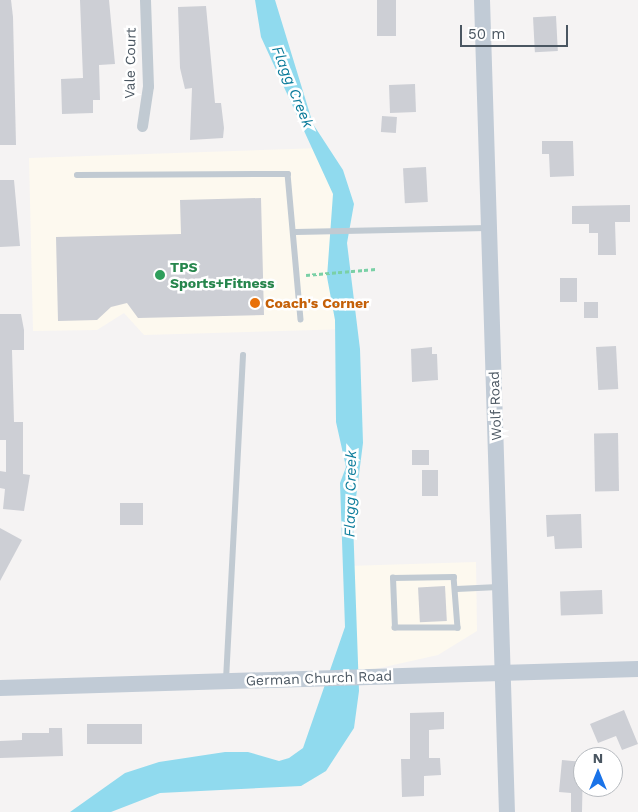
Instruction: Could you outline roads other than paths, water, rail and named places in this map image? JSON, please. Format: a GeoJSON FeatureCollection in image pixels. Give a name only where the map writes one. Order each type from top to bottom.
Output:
{"type":"FeatureCollection","features":[{"type":"Feature","properties":{"kind":"street","name":"Vale Court"},"geometry":{"type":"LineString","coordinates":[[142,126],[148,86],[145,0]]}},
{"type":"Feature","properties":{"kind":"street","name":"Wolf Road"},"geometry":{"type":"LineString","coordinates":[[482,0],[507,812]]}},
{"type":"Feature","properties":{"kind":"street","name":"German Church Road"},"geometry":{"type":"LineString","coordinates":[[0,688],[638,669]]}},
{"type":"Feature","properties":{"kind":"lane"},"geometry":{"type":"LineString","coordinates":[[77,176],[288,174],[296,232],[301,319]]}},
{"type":"Feature","properties":{"kind":"lane"},"geometry":{"type":"LineString","coordinates":[[296,232],[489,228]]}},
{"type":"Feature","properties":{"kind":"lane"},"geometry":{"type":"LineString","coordinates":[[226,680],[243,355]]}},
{"type":"Feature","properties":{"kind":"lane"},"geometry":{"type":"LineString","coordinates":[[454,577],[457,582],[457,589],[458,628],[398,632],[394,578],[454,577]]}},
{"type":"Feature","properties":{"kind":"lane"},"geometry":{"type":"LineString","coordinates":[[457,589],[500,587]]}},
{"type":"Feature","properties":{"kind":"water","name":"Flagg Creek"},"geometry":{"type":"Polygon","coordinates":[[[255,0],[275,0],[313,124],[343,170],[354,204],[347,243],[360,349],[363,443],[353,521],[359,691],[354,728],[326,771],[301,786],[160,793],[111,812],[70,812],[125,773],[159,762],[225,752],[248,752],[279,761],[289,758],[303,748],[345,627],[340,483],[346,467],[336,422],[335,320],[327,277],[333,194],[261,37],[255,0]]]}},
{"type":"Feature","properties":{"kind":"place","name":"TPS Sports+Fitness"},"geometry":{"type":"Point","coordinates":[160,275]}},
{"type":"Feature","properties":{"kind":"place","name":"Coach's Corner"},"geometry":{"type":"Point","coordinates":[255,303]}}]}
